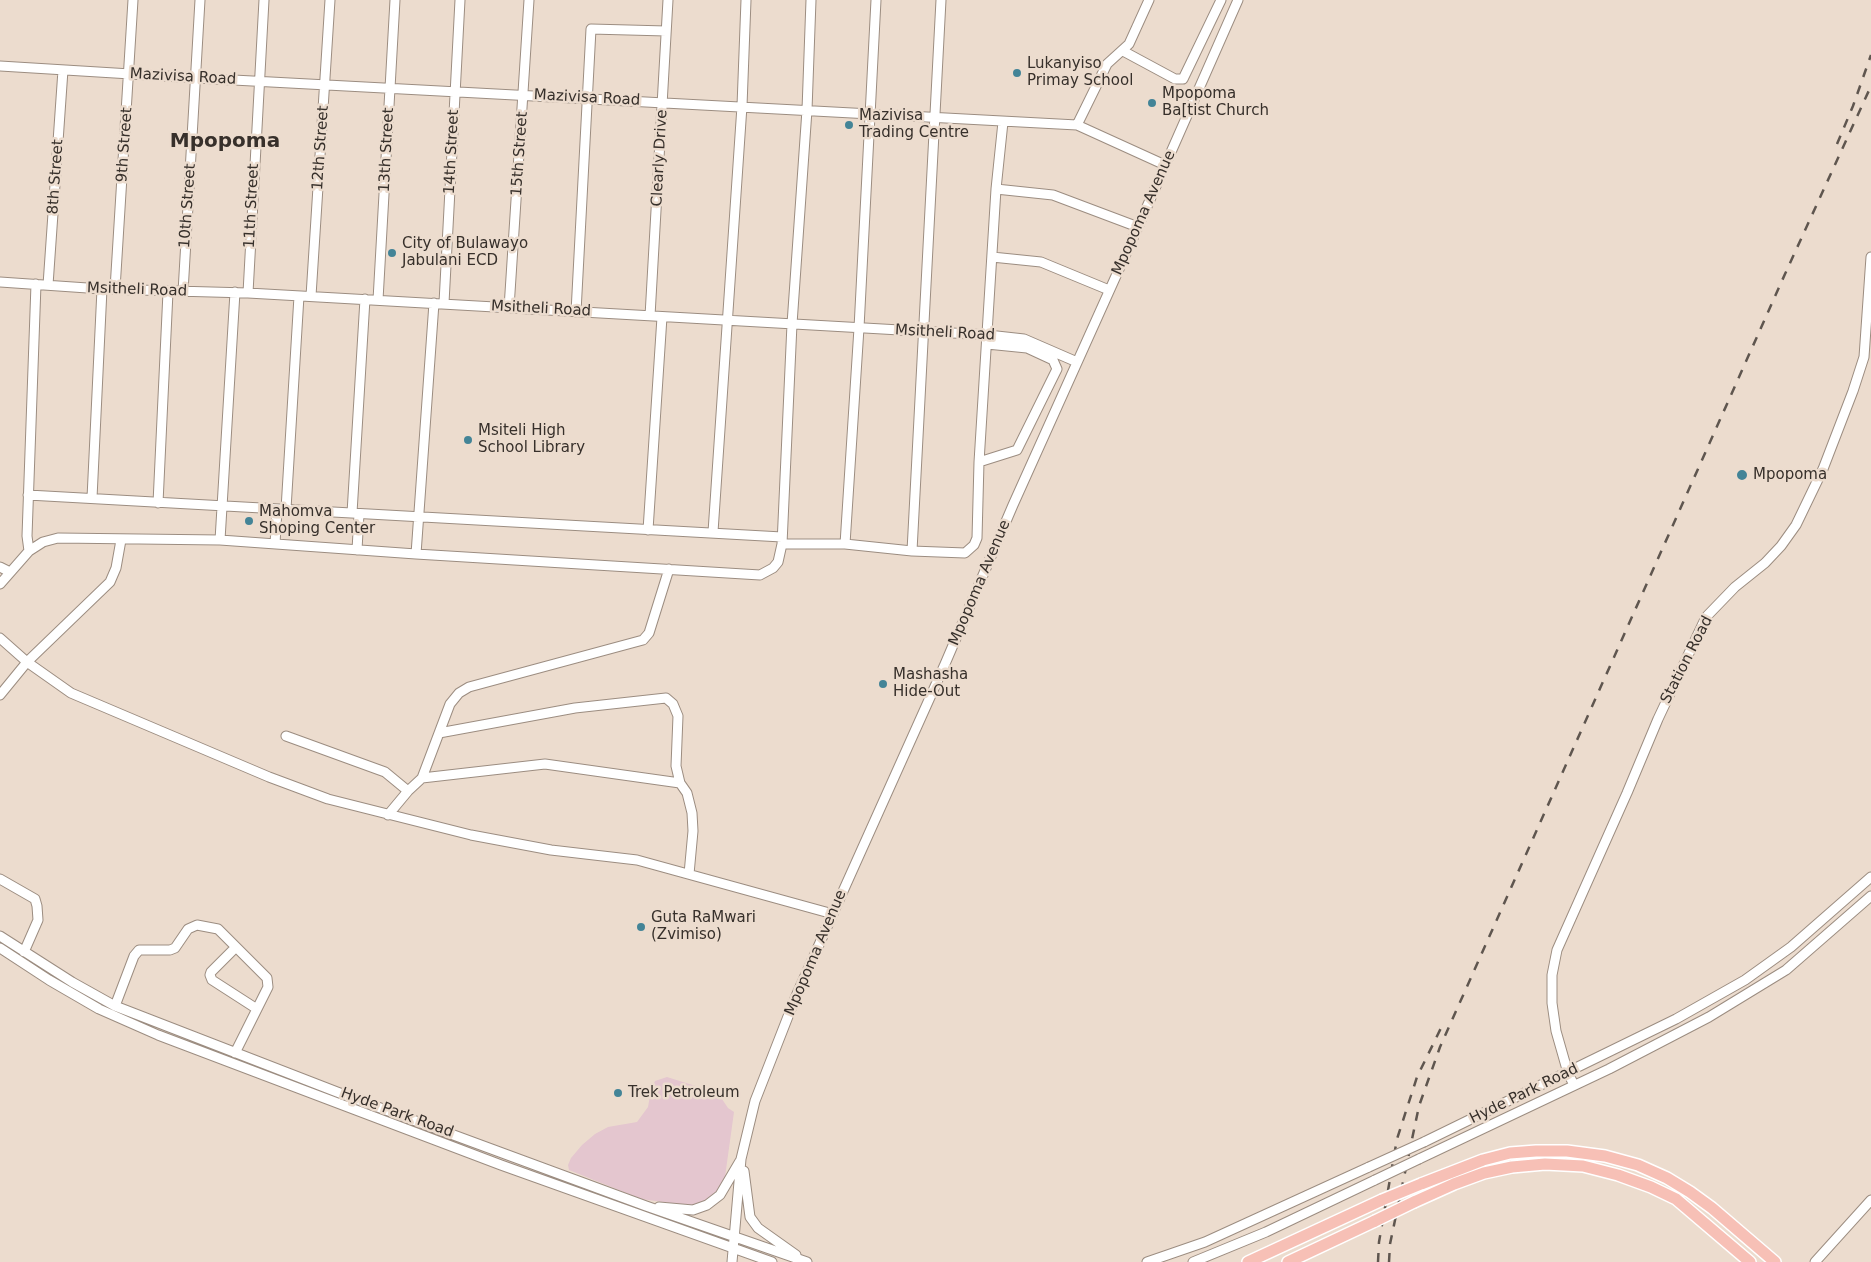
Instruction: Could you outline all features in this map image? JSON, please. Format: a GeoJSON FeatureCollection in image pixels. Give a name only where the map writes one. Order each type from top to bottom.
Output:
{"type":"FeatureCollection","features":[{"type":"Feature","properties":{"kind":"main road"},"geometry":{"type":"LineString","coordinates":[[1248,1262],[1382,1200],[1482,1160],[1510,1153],[1568,1151],[1605,1156],[1638,1165],[1667,1178],[1712,1208],[1775,1262]]}},
{"type":"Feature","properties":{"kind":"main road"},"geometry":{"type":"LineString","coordinates":[[1288,1262],[1454,1184],[1484,1173],[1512,1167],[1545,1164],[1583,1166],[1618,1175],[1651,1187],[1676,1200],[1750,1262]]}},
{"type":"Feature","properties":{"kind":"street","name":"9th Street"},"geometry":{"type":"LineString","coordinates":[[115,289],[130,74],[133,0]]}},
{"type":"Feature","properties":{"kind":"street","name":"10th Street"},"geometry":{"type":"LineString","coordinates":[[183,292],[200,0]]}},
{"type":"Feature","properties":{"kind":"street","name":"11th Street"},"geometry":{"type":"LineString","coordinates":[[248,292],[264,0]]}},
{"type":"Feature","properties":{"kind":"street","name":"12th Street"},"geometry":{"type":"LineString","coordinates":[[311,296],[330,0]]}},
{"type":"Feature","properties":{"kind":"street","name":"13th Street"},"geometry":{"type":"LineString","coordinates":[[378,300],[395,0]]}},
{"type":"Feature","properties":{"kind":"street","name":"14th Street"},"geometry":{"type":"LineString","coordinates":[[444,303],[460,0]]}},
{"type":"Feature","properties":{"kind":"street","name":"15th Street"},"geometry":{"type":"LineString","coordinates":[[510,308],[529,0]]}},
{"type":"Feature","properties":{"kind":"street","name":"Clearly Drive"},"geometry":{"type":"LineString","coordinates":[[650,316],[668,0]]}},
{"type":"Feature","properties":{"kind":"street"},"geometry":{"type":"LineString","coordinates":[[714,532],[742,106],[746,0]]}},
{"type":"Feature","properties":{"kind":"street"},"geometry":{"type":"LineString","coordinates":[[0,584],[29,551],[43,542],[58,538],[220,540],[760,575],[773,568],[778,562],[782,540],[792,324],[807,110],[811,0]]}},
{"type":"Feature","properties":{"kind":"street"},"geometry":{"type":"LineString","coordinates":[[845,544],[876,0]]}},
{"type":"Feature","properties":{"kind":"street"},"geometry":{"type":"LineString","coordinates":[[912,551],[942,0]]}},
{"type":"Feature","properties":{"kind":"street"},"geometry":{"type":"LineString","coordinates":[[1077,125],[1107,64],[1129,44],[1149,0]]}},
{"type":"Feature","properties":{"kind":"street"},"geometry":{"type":"LineString","coordinates":[[1123,51],[1175,79],[1183,80],[1221,0]]}},
{"type":"Feature","properties":{"kind":"street","name":"Mpopoma Avenue"},"geometry":{"type":"LineString","coordinates":[[732,1262],[741,1158],[755,1101],[796,996],[945,664],[1013,505],[1238,0]]}},
{"type":"Feature","properties":{"kind":"street"},"geometry":{"type":"LineString","coordinates":[[576,312],[591,29],[666,31]]}},
{"type":"Feature","properties":{"kind":"street","name":"Mazivisa Road"},"geometry":{"type":"LineString","coordinates":[[0,66],[1077,125],[1165,166]]}},
{"type":"Feature","properties":{"kind":"street","name":"8th Street"},"geometry":{"type":"LineString","coordinates":[[48,285],[63,70]]}},
{"type":"Feature","properties":{"kind":"street"},"geometry":{"type":"LineString","coordinates":[[28,495],[648,530],[714,532],[912,551],[965,553],[974,545],[977,538],[979,462],[996,190],[1003,122]]}},
{"type":"Feature","properties":{"kind":"street"},"geometry":{"type":"LineString","coordinates":[[996,190],[1052,195],[1138,227]]}},
{"type":"Feature","properties":{"kind":"street"},"geometry":{"type":"LineString","coordinates":[[992,257],[1041,262],[1109,290]]}},
{"type":"Feature","properties":{"kind":"street","name":"Station Road"},"geometry":{"type":"LineString","coordinates":[[1574,1085],[1568,1073],[1556,1030],[1552,1003],[1552,975],[1557,950],[1628,793],[1658,719],[1706,617],[1735,587],[1765,563],[1781,546],[1796,525],[1823,469],[1864,357],[1871,258]]}},
{"type":"Feature","properties":{"kind":"street","name":"Msitheli Road"},"geometry":{"type":"LineString","coordinates":[[0,282],[168,292],[248,292],[924,332],[987,339],[1024,339],[1077,362]]}},
{"type":"Feature","properties":{"kind":"street"},"geometry":{"type":"LineString","coordinates":[[29,551],[27,536],[28,495],[36,284]]}},
{"type":"Feature","properties":{"kind":"street"},"geometry":{"type":"LineString","coordinates":[[92,498],[102,289]]}},
{"type":"Feature","properties":{"kind":"street"},"geometry":{"type":"LineString","coordinates":[[158,503],[168,292]]}},
{"type":"Feature","properties":{"kind":"street"},"geometry":{"type":"LineString","coordinates":[[220,540],[235,292]]}},
{"type":"Feature","properties":{"kind":"street"},"geometry":{"type":"LineString","coordinates":[[275,544],[282,509],[299,296]]}},
{"type":"Feature","properties":{"kind":"street"},"geometry":{"type":"LineString","coordinates":[[357,550],[356,514],[365,299]]}},
{"type":"Feature","properties":{"kind":"street"},"geometry":{"type":"LineString","coordinates":[[416,554],[434,303]]}},
{"type":"Feature","properties":{"kind":"street"},"geometry":{"type":"LineString","coordinates":[[648,530],[662,317]]}},
{"type":"Feature","properties":{"kind":"street"},"geometry":{"type":"LineString","coordinates":[[979,462],[1017,450],[1057,369],[1053,360],[1027,348],[987,339]]}},
{"type":"Feature","properties":{"kind":"street"},"geometry":{"type":"LineString","coordinates":[[0,695],[27,662],[110,582],[116,568],[121,540]]}},
{"type":"Feature","properties":{"kind":"street"},"geometry":{"type":"LineString","coordinates":[[0,567],[10,572]]}},
{"type":"Feature","properties":{"kind":"street"},"geometry":{"type":"LineString","coordinates":[[388,815],[408,791],[422,778],[450,704],[459,693],[469,687],[643,640],[649,633],[669,570]]}},
{"type":"Feature","properties":{"kind":"street"},"geometry":{"type":"LineString","coordinates":[[0,638],[27,662],[71,692],[320,796],[471,835],[552,850],[637,860],[833,914]]}},
{"type":"Feature","properties":{"kind":"street"},"geometry":{"type":"LineString","coordinates":[[439,733],[575,708],[666,698],[673,704],[678,716],[676,766],[680,783],[688,793],[692,814],[694,831],[690,874]]}},
{"type":"Feature","properties":{"kind":"street"},"geometry":{"type":"LineString","coordinates":[[286,736],[385,772],[408,791]]}},
{"type":"Feature","properties":{"kind":"street"},"geometry":{"type":"LineString","coordinates":[[422,778],[545,764],[680,783]]}},
{"type":"Feature","properties":{"kind":"street","name":"Hyde Park Road"},"geometry":{"type":"LineString","coordinates":[[1147,1262],[1206,1242],[1370,1167],[1568,1073],[1676,1019],[1745,980],[1791,947],[1871,876]]}},
{"type":"Feature","properties":{"kind":"street"},"geometry":{"type":"LineString","coordinates":[[0,879],[35,899],[38,920],[24,952]]}},
{"type":"Feature","properties":{"kind":"street","name":"Hyde Park Road"},"geometry":{"type":"LineString","coordinates":[[1193,1262],[1266,1232],[1574,1085],[1709,1017],[1786,970],[1871,896]]}},
{"type":"Feature","properties":{"kind":"street"},"geometry":{"type":"LineString","coordinates":[[115,1006],[134,956],[139,950],[170,950],[175,948],[188,930],[197,924],[218,929],[267,978],[268,986],[235,1053]]}},
{"type":"Feature","properties":{"kind":"street","name":"Hyde Park Road"},"geometry":{"type":"LineString","coordinates":[[0,936],[115,1006],[235,1053],[646,1206],[805,1262]]}},
{"type":"Feature","properties":{"kind":"street"},"geometry":{"type":"LineString","coordinates":[[236,947],[210,975],[212,980],[257,1009]]}},
{"type":"Feature","properties":{"kind":"street","name":"Hyde Park Road"},"geometry":{"type":"LineString","coordinates":[[0,948],[49,980],[99,1009],[158,1035],[502,1166],[772,1262]]}},
{"type":"Feature","properties":{"kind":"street"},"geometry":{"type":"LineString","coordinates":[[646,1206],[693,1210],[707,1205],[720,1195],[741,1158]]}},
{"type":"Feature","properties":{"kind":"street"},"geometry":{"type":"LineString","coordinates":[[741,1158],[750,1217],[758,1228],[805,1262]]}},
{"type":"Feature","properties":{"kind":"street"},"geometry":{"type":"LineString","coordinates":[[1815,1262],[1871,1200]]}},
{"type":"Feature","properties":{"kind":"shaded area"},"geometry":{"type":"Polygon","coordinates":[[[667,1077],[718,1093],[728,1108],[734,1112],[725,1177],[719,1191],[707,1201],[693,1206],[641,1199],[569,1170],[568,1165],[571,1158],[595,1134],[608,1127],[637,1122],[648,1107],[651,1090],[655,1081],[667,1077]]]}},
{"type":"Feature","properties":{"kind":"railway"},"geometry":{"type":"LineString","coordinates":[[1837,144],[1871,55]]}},
{"type":"Feature","properties":{"kind":"railway"},"geometry":{"type":"LineString","coordinates":[[1389,1262],[1390,1244],[1419,1106],[1440,1047],[1785,274],[1871,86]]}},
{"type":"Feature","properties":{"kind":"railway"},"geometry":{"type":"LineString","coordinates":[[1378,1262],[1379,1242],[1397,1139],[1417,1077],[1441,1028]]}},
{"type":"Feature","properties":{"kind":"place","name":"Lukanyiso Primay School"},"geometry":{"type":"Point","coordinates":[1017,73]}},
{"type":"Feature","properties":{"kind":"place","name":"Mpopoma Ba[tist Church"},"geometry":{"type":"Point","coordinates":[1152,103]}},
{"type":"Feature","properties":{"kind":"place","name":"Mazivisa Trading Centre"},"geometry":{"type":"Point","coordinates":[849,125]}},
{"type":"Feature","properties":{"kind":"place","name":"City of Bulawayo Jabulani ECD"},"geometry":{"type":"Point","coordinates":[392,253]}},
{"type":"Feature","properties":{"kind":"place","name":"Msiteli High School Library"},"geometry":{"type":"Point","coordinates":[468,440]}},
{"type":"Feature","properties":{"kind":"place","name":"Mpopoma"},"geometry":{"type":"Point","coordinates":[1742,475]}},
{"type":"Feature","properties":{"kind":"place","name":"Mahomva Shoping Center"},"geometry":{"type":"Point","coordinates":[249,521]}},
{"type":"Feature","properties":{"kind":"place","name":"Mashasha Hide-Out"},"geometry":{"type":"Point","coordinates":[883,684]}},
{"type":"Feature","properties":{"kind":"place","name":"Guta RaMwari (Zvimiso)"},"geometry":{"type":"Point","coordinates":[641,927]}},
{"type":"Feature","properties":{"kind":"place","name":"Trek Petroleum"},"geometry":{"type":"Point","coordinates":[618,1093]}},
{"type":"Feature","properties":{"kind":"district","name":"Mpopoma"},"geometry":{"type":"Point","coordinates":[225,142]}}]}
